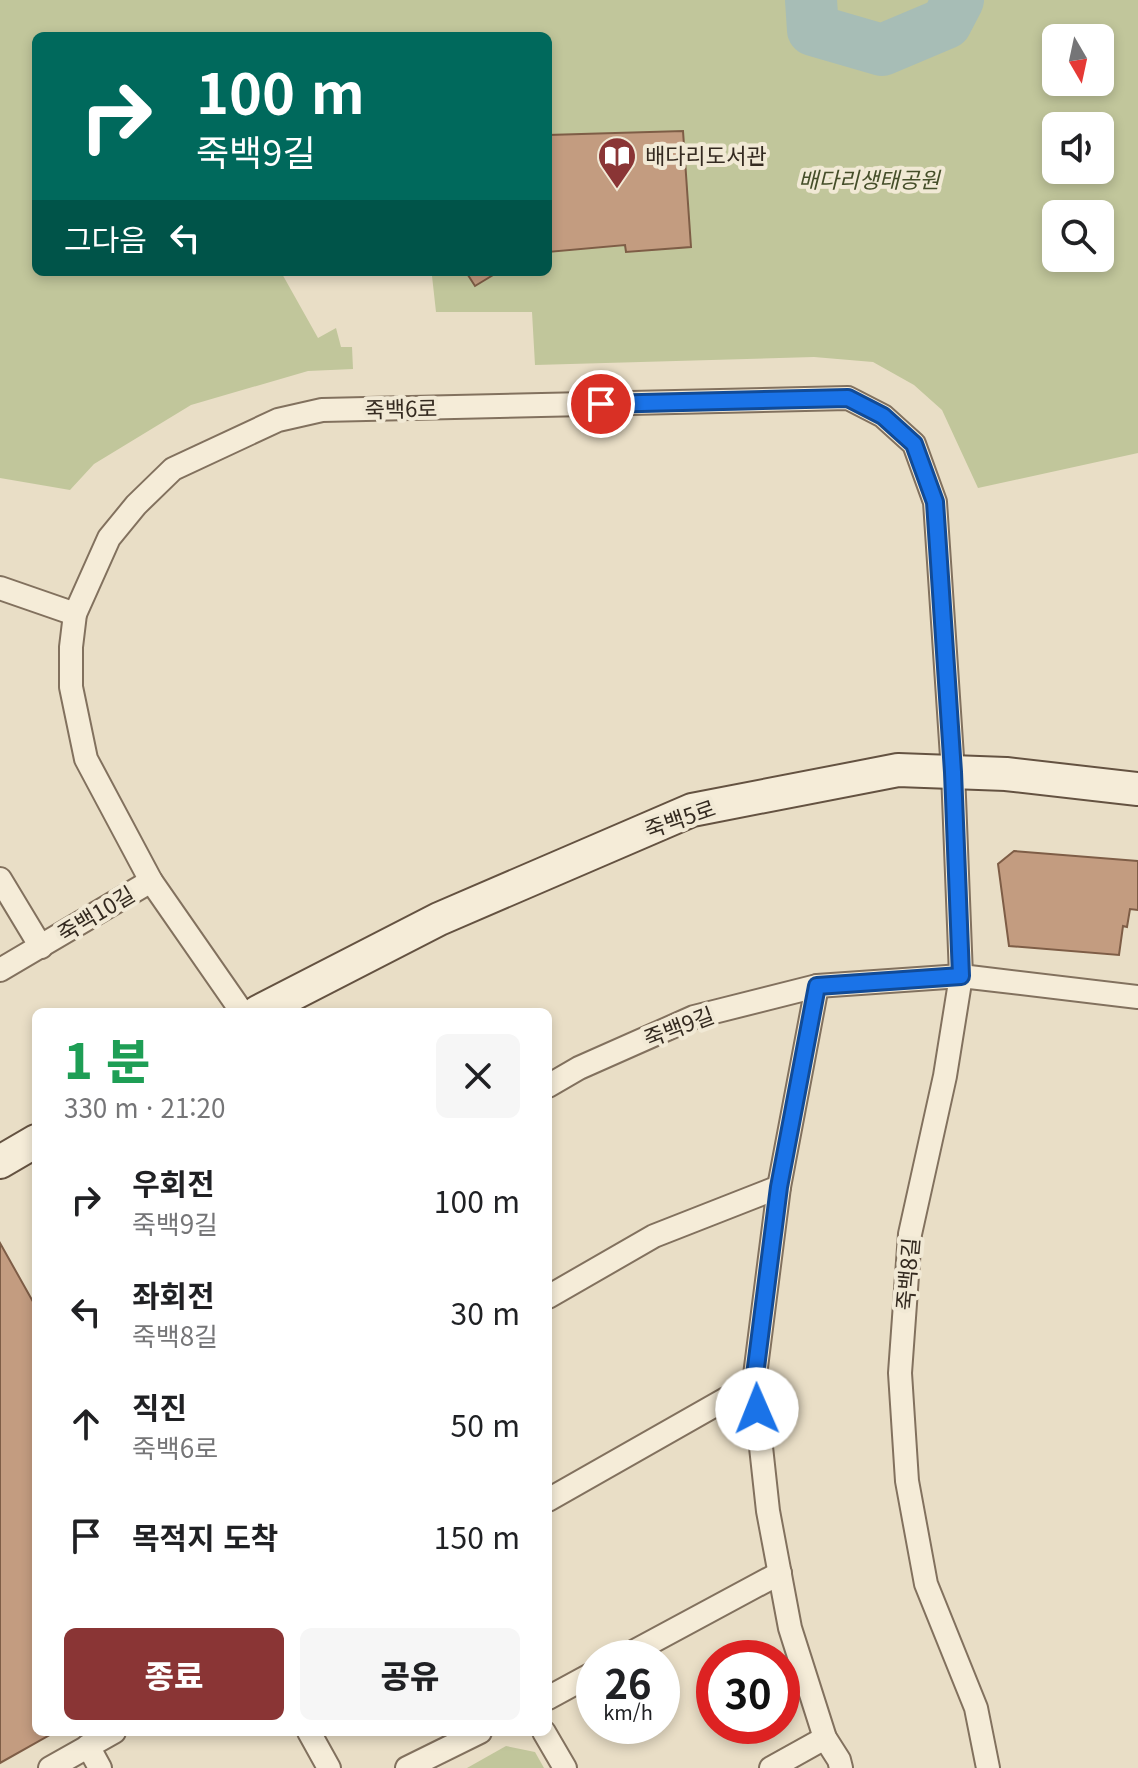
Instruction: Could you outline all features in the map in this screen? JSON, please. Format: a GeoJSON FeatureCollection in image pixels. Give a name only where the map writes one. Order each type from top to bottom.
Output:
{"type":"FeatureCollection","features":[{"type":"Feature","properties":{"kind":"street","name":"죽백6로"},"geometry":{"type":"LineString","coordinates":[[239,1008],[151,881],[86,759],[71,687],[71,647],[75,614],[109,538],[145,496],[173,469],[278,420],[322,410],[848,398],[883,416],[914,444],[935,502],[953,772]]}},
{"type":"Feature","properties":{"kind":"street"},"geometry":{"type":"LineString","coordinates":[[0,588],[75,614]]}},
{"type":"Feature","properties":{"kind":"street","name":"죽백5로"},"geometry":{"type":"LineString","coordinates":[[266,1008],[439,919],[692,810],[898,770],[1006,774],[1138,789]]}},
{"type":"Feature","properties":{"kind":"street","name":"죽백8길"},"geometry":{"type":"LineString","coordinates":[[953,772],[961,976],[945,1076],[910,1234],[900,1373],[907,1481],[926,1584],[976,1708],[988,1768]]}},
{"type":"Feature","properties":{"kind":"street","name":"죽백10길"},"geometry":{"type":"LineString","coordinates":[[0,879],[41,947]]}},
{"type":"Feature","properties":{"kind":"street","name":"죽백10길"},"geometry":{"type":"LineString","coordinates":[[0,970],[151,881]]}},
{"type":"Feature","properties":{"kind":"street","name":"죽백9길"},"geometry":{"type":"LineString","coordinates":[[552,1084],[579,1068],[694,1017],[817,986],[961,976],[1138,997]]}},
{"type":"Feature","properties":{"kind":"street"},"geometry":{"type":"LineString","coordinates":[[817,986],[779,1187],[754,1383],[768,1511],[790,1628],[825,1738],[841,1768]]}},
{"type":"Feature","properties":{"kind":"street"},"geometry":{"type":"LineString","coordinates":[[0,1162],[32,1143]]}},
{"type":"Feature","properties":{"kind":"street"},"geometry":{"type":"LineString","coordinates":[[552,1295],[654,1236],[779,1187]]}},
{"type":"Feature","properties":{"kind":"street"},"geometry":{"type":"LineString","coordinates":[[552,1498],[754,1383]]}},
{"type":"Feature","properties":{"kind":"street"},"geometry":{"type":"LineString","coordinates":[[655,1640],[780,1573]]}},
{"type":"Feature","properties":{"kind":"street"},"geometry":{"type":"LineString","coordinates":[[552,1696],[576,1683]]}},
{"type":"Feature","properties":{"kind":"street"},"geometry":{"type":"LineString","coordinates":[[50,1768],[107,1736]]}},
{"type":"Feature","properties":{"kind":"street"},"geometry":{"type":"LineString","coordinates":[[311,1736],[329,1768]]}},
{"type":"Feature","properties":{"kind":"street"},"geometry":{"type":"LineString","coordinates":[[407,1768],[472,1736]]}},
{"type":"Feature","properties":{"kind":"street"},"geometry":{"type":"LineString","coordinates":[[546,1736],[565,1768]]}},
{"type":"Feature","properties":{"kind":"street"},"geometry":{"type":"LineString","coordinates":[[771,1768],[825,1738]]}},
{"type":"Feature","properties":{"kind":"street"},"geometry":{"type":"LineString","coordinates":[[88,1746],[100,1768]]}},
{"type":"Feature","properties":{"kind":"green space","name":"배다리생태공원"},"geometry":{"type":"Polygon","coordinates":[[[0,0],[1138,0],[1138,453],[978,488],[942,410],[914,385],[873,362],[814,357],[535,365],[532,312],[436,312],[432,276],[552,276],[552,32],[32,32],[32,276],[283,276],[318,338],[336,328],[341,347],[352,347],[353,369],[308,371],[191,405],[94,464],[70,490],[0,478],[0,0]]]}},
{"type":"Feature","properties":{"kind":"green space"},"geometry":{"type":"Polygon","coordinates":[[[506,1746],[535,1752],[544,1768],[467,1768],[506,1746]]]}},
{"type":"Feature","properties":{"kind":"building","name":"배다리도서관"},"geometry":{"type":"Polygon","coordinates":[[[683,131],[691,247],[626,252],[625,245],[552,252],[552,135],[683,131]]]}},
{"type":"Feature","properties":{"kind":"building"},"geometry":{"type":"Polygon","coordinates":[[[469,276],[491,276],[475,286],[469,276]]]}},
{"type":"Feature","properties":{"kind":"building"},"geometry":{"type":"Polygon","coordinates":[[[1014,851],[1138,861],[1138,910],[1130,909],[1127,927],[1123,926],[1119,955],[1009,946],[998,864],[1014,851]]]}},
{"type":"Feature","properties":{"kind":"building"},"geometry":{"type":"Polygon","coordinates":[[[0,1243],[32,1300],[32,1736],[48,1736],[0,1763],[0,1243]]]}},
{"type":"Feature","properties":{"kind":"waterway"},"geometry":{"type":"LineString","coordinates":[[811,0],[813,30],[882,50],[946,23],[958,0]]}},
{"type":"Feature","properties":{"kind":"place","name":"배다리도서관"},"geometry":{"type":"Point","coordinates":[617,190]}},
{"type":"Feature","properties":{"kind":"route"},"geometry":{"type":"LineString","coordinates":[[601,404],[848,398],[883,416],[914,444],[935,502],[953,772],[961,976],[817,986],[779,1187],[754,1383],[757,1409]]}}]}
